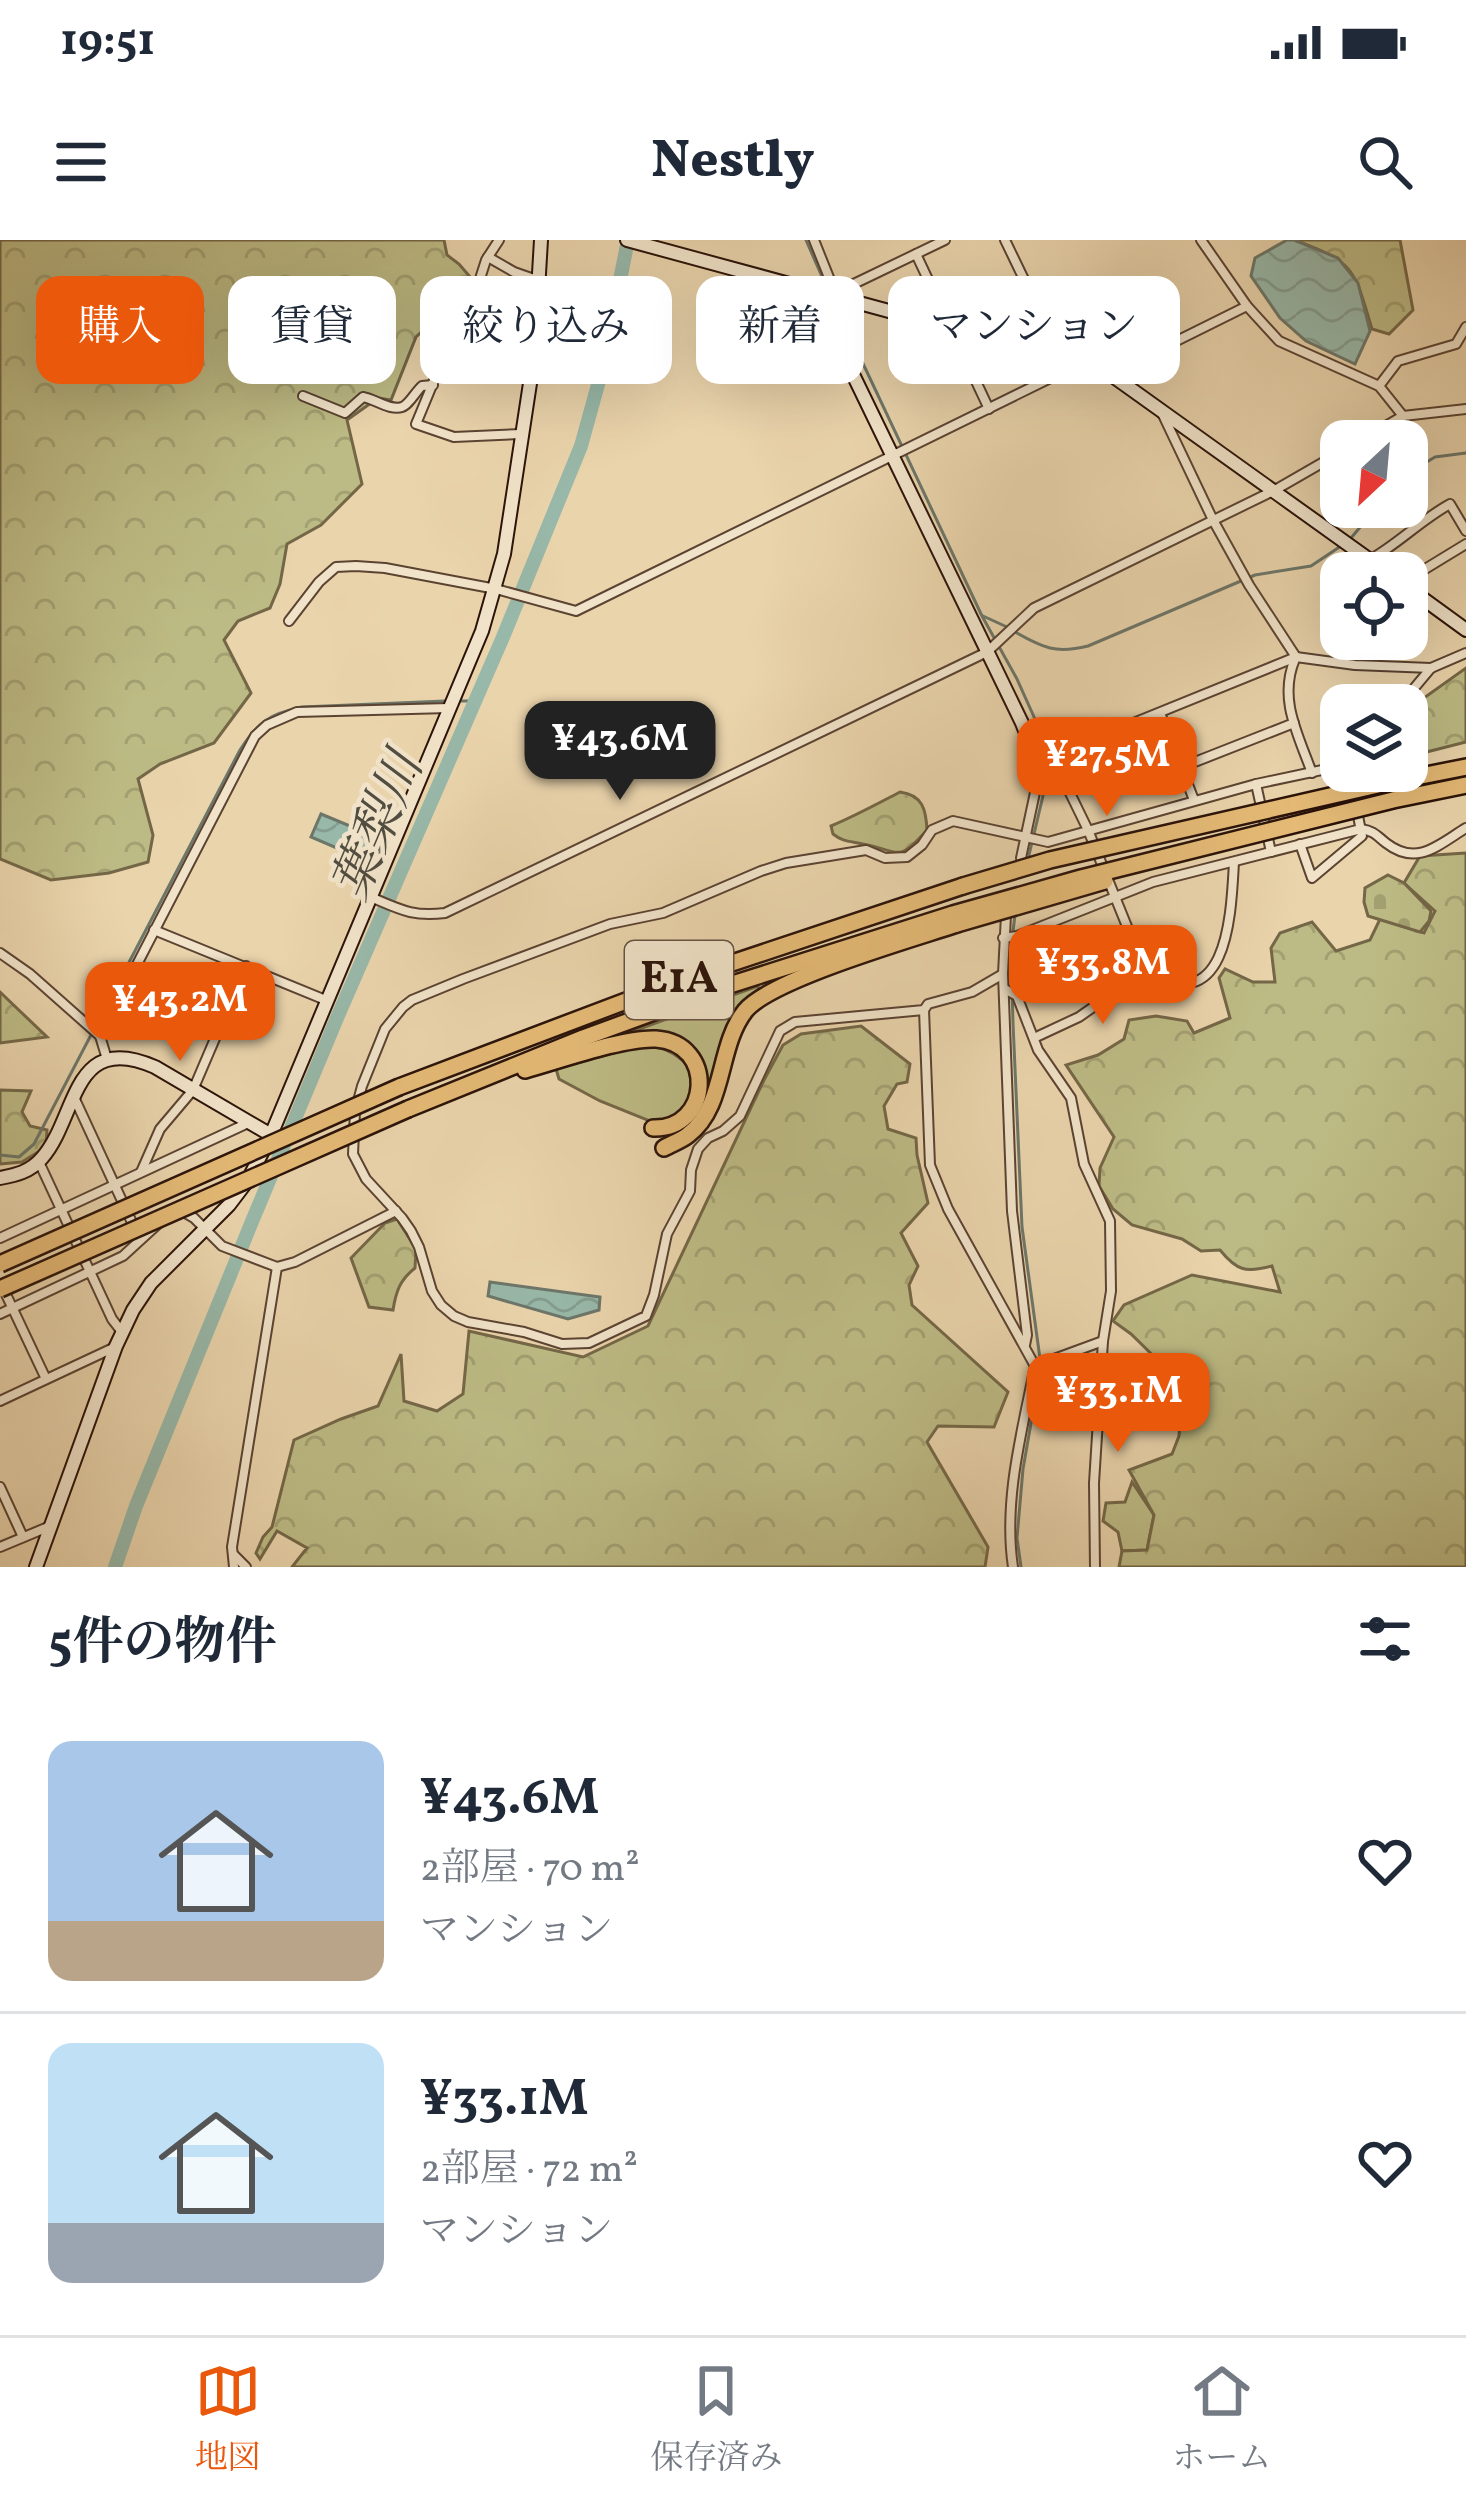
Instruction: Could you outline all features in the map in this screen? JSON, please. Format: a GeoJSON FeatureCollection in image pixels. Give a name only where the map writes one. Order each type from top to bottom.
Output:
{"type":"FeatureCollection","features":[{"type":"Feature","properties":{"kind":"highway","name":"E1A"},"geometry":{"type":"LineString","coordinates":[[0,1264],[399,1087],[684,979],[963,886],[1111,845],[1461,767]]}},
{"type":"Feature","properties":{"kind":"highway","name":"E1A"},"geometry":{"type":"LineString","coordinates":[[0,1285],[408,1108],[717,989],[1186,851],[1466,784]]}},
{"type":"Feature","properties":{"kind":"highway"},"geometry":{"type":"LineString","coordinates":[[664,1148],[689,1135],[709,1109],[732,1033],[756,1000],[955,919]]}},
{"type":"Feature","properties":{"kind":"highway"},"geometry":{"type":"LineString","coordinates":[[470,1084],[627,1043],[670,1041],[694,1058],[698,1101],[684,1118],[665,1128],[653,1128]]}},
{"type":"Feature","properties":{"kind":"street"},"geometry":{"type":"LineString","coordinates":[[539,276],[541,240]]}},
{"type":"Feature","properties":{"kind":"street"},"geometry":{"type":"LineString","coordinates":[[627,240],[755,276]]}},
{"type":"Feature","properties":{"kind":"street"},"geometry":{"type":"LineString","coordinates":[[814,240],[829,276]]}},
{"type":"Feature","properties":{"kind":"street"},"geometry":{"type":"LineString","coordinates":[[864,280],[945,240]]}},
{"type":"Feature","properties":{"kind":"street"},"geometry":{"type":"LineString","coordinates":[[1005,240],[1022,276]]}},
{"type":"Feature","properties":{"kind":"street"},"geometry":{"type":"LineString","coordinates":[[1202,240],[1247,306],[1279,340],[1378,386],[1402,416]]}},
{"type":"Feature","properties":{"kind":"street"},"geometry":{"type":"LineString","coordinates":[[481,276],[497,241]]}},
{"type":"Feature","properties":{"kind":"street"},"geometry":{"type":"LineString","coordinates":[[916,254],[926,276]]}},
{"type":"Feature","properties":{"kind":"street"},"geometry":{"type":"LineString","coordinates":[[488,257],[525,276]]}},
{"type":"Feature","properties":{"kind":"street"},"geometry":{"type":"LineString","coordinates":[[1180,339],[1247,306]]}},
{"type":"Feature","properties":{"kind":"street"},"geometry":{"type":"LineString","coordinates":[[1378,386],[1398,362],[1456,344],[1466,327]]}},
{"type":"Feature","properties":{"kind":"street"},"geometry":{"type":"LineString","coordinates":[[36,1567],[122,1332],[151,1283],[248,1180],[373,898],[499,590],[529,384]]}},
{"type":"Feature","properties":{"kind":"street"},"geometry":{"type":"LineString","coordinates":[[857,384],[1034,753],[1037,783],[1021,858]]}},
{"type":"Feature","properties":{"kind":"street"},"geometry":{"type":"LineString","coordinates":[[977,384],[989,409]]}},
{"type":"Feature","properties":{"kind":"street"},"geometry":{"type":"LineString","coordinates":[[289,621],[319,581],[336,567],[385,568],[576,611],[1040,384]]}},
{"type":"Feature","properties":{"kind":"street"},"geometry":{"type":"LineString","coordinates":[[1125,384],[1359,552]]}},
{"type":"Feature","properties":{"kind":"street"},"geometry":{"type":"LineString","coordinates":[[303,396],[346,413],[363,398],[396,409],[405,406],[422,386],[433,385],[416,424],[454,436],[521,434]]}},
{"type":"Feature","properties":{"kind":"street"},"geometry":{"type":"LineString","coordinates":[[1160,408],[1213,520],[1296,657]]}},
{"type":"Feature","properties":{"kind":"street"},"geometry":{"type":"LineString","coordinates":[[1395,420],[1466,409]]}},
{"type":"Feature","properties":{"kind":"street"},"geometry":{"type":"LineString","coordinates":[[373,898],[422,916],[446,913],[987,652],[1034,608],[1320,464]]}},
{"type":"Feature","properties":{"kind":"street"},"geometry":{"type":"LineString","coordinates":[[1384,552],[1450,504],[1466,531]]}},
{"type":"Feature","properties":{"kind":"street"},"geometry":{"type":"LineString","coordinates":[[1428,569],[1466,544]]}},
{"type":"Feature","properties":{"kind":"street"},"geometry":{"type":"LineString","coordinates":[[1428,600],[1461,626],[1466,610]]}},
{"type":"Feature","properties":{"kind":"street"},"geometry":{"type":"LineString","coordinates":[[1034,753],[1052,756],[1296,657],[1335,664],[1431,668],[1466,653]]}},
{"type":"Feature","properties":{"kind":"street"},"geometry":{"type":"LineString","coordinates":[[1296,657],[1287,694],[1312,772]]}},
{"type":"Feature","properties":{"kind":"street"},"geometry":{"type":"LineString","coordinates":[[1418,684],[1431,668]]}},
{"type":"Feature","properties":{"kind":"street"},"geometry":{"type":"LineString","coordinates":[[100,1036],[255,736],[297,712],[451,708]]}},
{"type":"Feature","properties":{"kind":"street"},"geometry":{"type":"LineString","coordinates":[[1160,713],[1194,800]]}},
{"type":"Feature","properties":{"kind":"street"},"geometry":{"type":"LineString","coordinates":[[1182,767],[1294,723]]}},
{"type":"Feature","properties":{"kind":"street"},"geometry":{"type":"LineString","coordinates":[[1052,756],[1088,830],[1145,971],[1158,979],[1185,986],[1196,983],[1216,964],[1228,936],[1234,862]]}},
{"type":"Feature","properties":{"kind":"street"},"geometry":{"type":"LineString","coordinates":[[924,1010],[795,1022],[780,1031],[740,1116],[708,1138],[695,1156],[690,1191],[667,1234],[646,1316],[589,1343],[562,1345],[524,1331],[454,1316],[432,1291],[419,1247],[353,1154],[358,1099],[385,1029],[412,1000],[610,924],[663,913],[786,863],[866,850],[885,858],[908,856],[936,826],[953,821],[1048,842],[1320,770]]}},
{"type":"Feature","properties":{"kind":"street"},"geometry":{"type":"LineString","coordinates":[[1256,784],[1271,852]]}},
{"type":"Feature","properties":{"kind":"street"},"geometry":{"type":"LineString","coordinates":[[1300,844],[1312,878],[1361,836],[1353,792]]}},
{"type":"Feature","properties":{"kind":"street"},"geometry":{"type":"LineString","coordinates":[[1004,938],[1153,882],[1361,829],[1374,831],[1411,855],[1432,849],[1466,828]]}},
{"type":"Feature","properties":{"kind":"street"},"geometry":{"type":"LineString","coordinates":[[1006,915],[1003,974],[1012,1211],[1025,1347]]}},
{"type":"Feature","properties":{"kind":"street"},"geometry":{"type":"LineString","coordinates":[[154,930],[328,1001]]}},
{"type":"Feature","properties":{"kind":"street"},"geometry":{"type":"LineString","coordinates":[[0,953],[100,1036],[108,1060]]}},
{"type":"Feature","properties":{"kind":"street"},"geometry":{"type":"LineString","coordinates":[[141,1172],[160,1129],[193,1090],[246,966]]}},
{"type":"Feature","properties":{"kind":"street"},"geometry":{"type":"LineString","coordinates":[[1034,1038],[1079,1017],[1145,971]]}},
{"type":"Feature","properties":{"kind":"street"},"geometry":{"type":"LineString","coordinates":[[1003,974],[972,992],[928,1004],[924,1010],[930,1165],[948,1209],[1035,1366],[1019,1441],[1010,1528],[1013,1567]]}},
{"type":"Feature","properties":{"kind":"street"},"geometry":{"type":"LineString","coordinates":[[1005,989],[1017,996],[1037,1050],[1071,1098],[1084,1164],[1110,1221],[1111,1291],[1102,1341],[1094,1483],[1095,1567]]}},
{"type":"Feature","properties":{"kind":"street"},"geometry":{"type":"LineString","coordinates":[[0,1178],[22,1174],[39,1162],[56,1136],[72,1094],[92,1070],[122,1057],[140,1060],[271,1135]]}},
{"type":"Feature","properties":{"kind":"street"},"geometry":{"type":"LineString","coordinates":[[72,1094],[141,1241]]}},
{"type":"Feature","properties":{"kind":"street"},"geometry":{"type":"LineString","coordinates":[[0,1238],[248,1123]]}},
{"type":"Feature","properties":{"kind":"street"},"geometry":{"type":"LineString","coordinates":[[39,1162],[122,1332]]}},
{"type":"Feature","properties":{"kind":"street"},"geometry":{"type":"LineString","coordinates":[[0,1314],[123,1256],[177,1211],[184,1211],[230,1250],[277,1268],[396,1211]]}},
{"type":"Feature","properties":{"kind":"street"},"geometry":{"type":"LineString","coordinates":[[234,1567],[232,1547],[277,1268]]}},
{"type":"Feature","properties":{"kind":"street"},"geometry":{"type":"LineString","coordinates":[[0,1285],[46,1379]]}},
{"type":"Feature","properties":{"kind":"street"},"geometry":{"type":"LineString","coordinates":[[1035,1366],[1102,1341]]}},
{"type":"Feature","properties":{"kind":"street"},"geometry":{"type":"LineString","coordinates":[[0,1401],[116,1346]]}},
{"type":"Feature","properties":{"kind":"street"},"geometry":{"type":"LineString","coordinates":[[0,1487],[23,1537]]}},
{"type":"Feature","properties":{"kind":"street"},"geometry":{"type":"LineString","coordinates":[[0,1547],[51,1526]]}},
{"type":"Feature","properties":{"kind":"street"},"geometry":{"type":"LineString","coordinates":[[233,1554],[246,1567]]}},
{"type":"Feature","properties":{"kind":"green space"},"geometry":{"type":"Polygon","coordinates":[[[0,240],[444,240],[447,255],[469,276],[420,276],[420,333],[391,400],[378,398],[347,420],[362,484],[321,525],[287,544],[270,608],[238,621],[224,640],[251,693],[214,743],[160,764],[138,779],[153,835],[148,862],[109,873],[51,880],[0,859],[0,240]]]}},
{"type":"Feature","properties":{"kind":"green space"},"geometry":{"type":"Polygon","coordinates":[[[1294,240],[1400,240],[1413,310],[1389,334],[1372,329],[1349,270],[1294,240]]]}},
{"type":"Feature","properties":{"kind":"green space"},"geometry":{"type":"Polygon","coordinates":[[[1466,668],[1466,742],[1428,752],[1428,695],[1466,668]]]}},
{"type":"Feature","properties":{"kind":"green space"},"geometry":{"type":"Polygon","coordinates":[[[900,792],[918,800],[926,816],[927,830],[910,848],[892,852],[833,834],[831,826],[900,792]]]}},
{"type":"Feature","properties":{"kind":"green space"},"geometry":{"type":"Polygon","coordinates":[[[1466,853],[1466,1567],[1119,1567],[1122,1551],[1147,1550],[1154,1515],[1129,1470],[1172,1454],[1179,1436],[1183,1385],[1113,1321],[1124,1305],[1192,1275],[1280,1292],[1272,1266],[1243,1268],[1220,1250],[1201,1251],[1182,1239],[1132,1225],[1113,1209],[1099,1186],[1100,1168],[1114,1137],[1066,1065],[1098,1055],[1124,1039],[1129,1020],[1156,1016],[1187,1021],[1194,1033],[1230,1018],[1219,978],[1225,969],[1253,982],[1275,982],[1271,948],[1280,933],[1312,922],[1336,951],[1370,940],[1380,919],[1424,933],[1435,911],[1404,883],[1420,856],[1466,853]]]}},
{"type":"Feature","properties":{"kind":"green space"},"geometry":{"type":"Polygon","coordinates":[[[1388,875],[1404,883],[1431,911],[1420,932],[1368,916],[1365,888],[1388,875]]]}},
{"type":"Feature","properties":{"kind":"green space"},"geometry":{"type":"Polygon","coordinates":[[[758,986],[707,1093],[703,1064],[683,1040],[629,1036],[628,1033],[758,986]]]}},
{"type":"Feature","properties":{"kind":"green space"},"geometry":{"type":"Polygon","coordinates":[[[0,992],[47,1037],[0,1043],[0,992]]]}},
{"type":"Feature","properties":{"kind":"green space"},"geometry":{"type":"Polygon","coordinates":[[[861,1026],[910,1064],[907,1082],[897,1084],[884,1106],[888,1129],[916,1138],[928,1203],[901,1233],[918,1266],[909,1285],[912,1305],[1008,1392],[994,1427],[938,1426],[927,1442],[988,1547],[985,1567],[292,1567],[307,1548],[277,1531],[260,1559],[256,1553],[272,1527],[294,1440],[378,1406],[401,1354],[404,1401],[437,1411],[463,1394],[469,1331],[583,1357],[648,1326],[783,1045],[801,1034],[861,1026]]]}},
{"type":"Feature","properties":{"kind":"green space"},"geometry":{"type":"Polygon","coordinates":[[[641,1045],[667,1051],[689,1066],[693,1098],[681,1114],[657,1124],[559,1079],[556,1069],[641,1045]]]}},
{"type":"Feature","properties":{"kind":"green space"},"geometry":{"type":"Polygon","coordinates":[[[0,1090],[31,1091],[22,1112],[30,1126],[47,1130],[46,1147],[22,1162],[0,1164],[0,1090]]]}},
{"type":"Feature","properties":{"kind":"green space"},"geometry":{"type":"Polygon","coordinates":[[[397,1219],[416,1249],[415,1268],[400,1286],[393,1310],[369,1307],[351,1258],[385,1223],[397,1219]]]}},
{"type":"Feature","properties":{"kind":"green space"},"geometry":{"type":"Polygon","coordinates":[[[1132,1482],[1154,1515],[1147,1550],[1122,1551],[1118,1532],[1103,1521],[1106,1503],[1125,1502],[1132,1482]]]}},
{"type":"Feature","properties":{"kind":"water"},"geometry":{"type":"Polygon","coordinates":[[[1287,240],[1338,258],[1358,283],[1370,331],[1355,364],[1306,341],[1280,318],[1251,276],[1255,258],[1287,240]]]}},
{"type":"Feature","properties":{"kind":"water"},"geometry":{"type":"Polygon","coordinates":[[[321,814],[384,840],[374,864],[311,837],[321,814]]]}},
{"type":"Feature","properties":{"kind":"water"},"geometry":{"type":"Polygon","coordinates":[[[490,1282],[600,1297],[599,1310],[568,1319],[488,1296],[490,1282]]]}},
{"type":"Feature","properties":{"kind":"waterway","name":"葉梨川"},"geometry":{"type":"LineString","coordinates":[[115,1567],[253,1219],[581,446],[628,240]]}},
{"type":"Feature","properties":{"kind":"waterway"},"geometry":{"type":"LineString","coordinates":[[806,240],[822,276]]}},
{"type":"Feature","properties":{"kind":"waterway"},"geometry":{"type":"LineString","coordinates":[[864,366],[1039,728],[1047,779],[1029,855]]}},
{"type":"Feature","properties":{"kind":"waterway"},"geometry":{"type":"LineString","coordinates":[[1428,461],[1466,453]]}},
{"type":"Feature","properties":{"kind":"waterway"},"geometry":{"type":"LineString","coordinates":[[1351,538],[1359,528]]}},
{"type":"Feature","properties":{"kind":"waterway"},"geometry":{"type":"LineString","coordinates":[[1015,632],[1050,648],[1088,646],[1255,575],[1311,566],[1344,544]]}},
{"type":"Feature","properties":{"kind":"waterway"},"geometry":{"type":"LineString","coordinates":[[983,616],[1007,627]]}},
{"type":"Feature","properties":{"kind":"waterway"},"geometry":{"type":"LineString","coordinates":[[0,1155],[19,1157],[34,1144],[240,750],[259,726],[302,707],[445,701]]}},
{"type":"Feature","properties":{"kind":"waterway"},"geometry":{"type":"LineString","coordinates":[[461,701],[474,701]]}},
{"type":"Feature","properties":{"kind":"waterway"},"geometry":{"type":"LineString","coordinates":[[1015,915],[1011,948],[1022,1227],[1041,1366],[1023,1469],[1017,1538],[1021,1567]]}}]}
